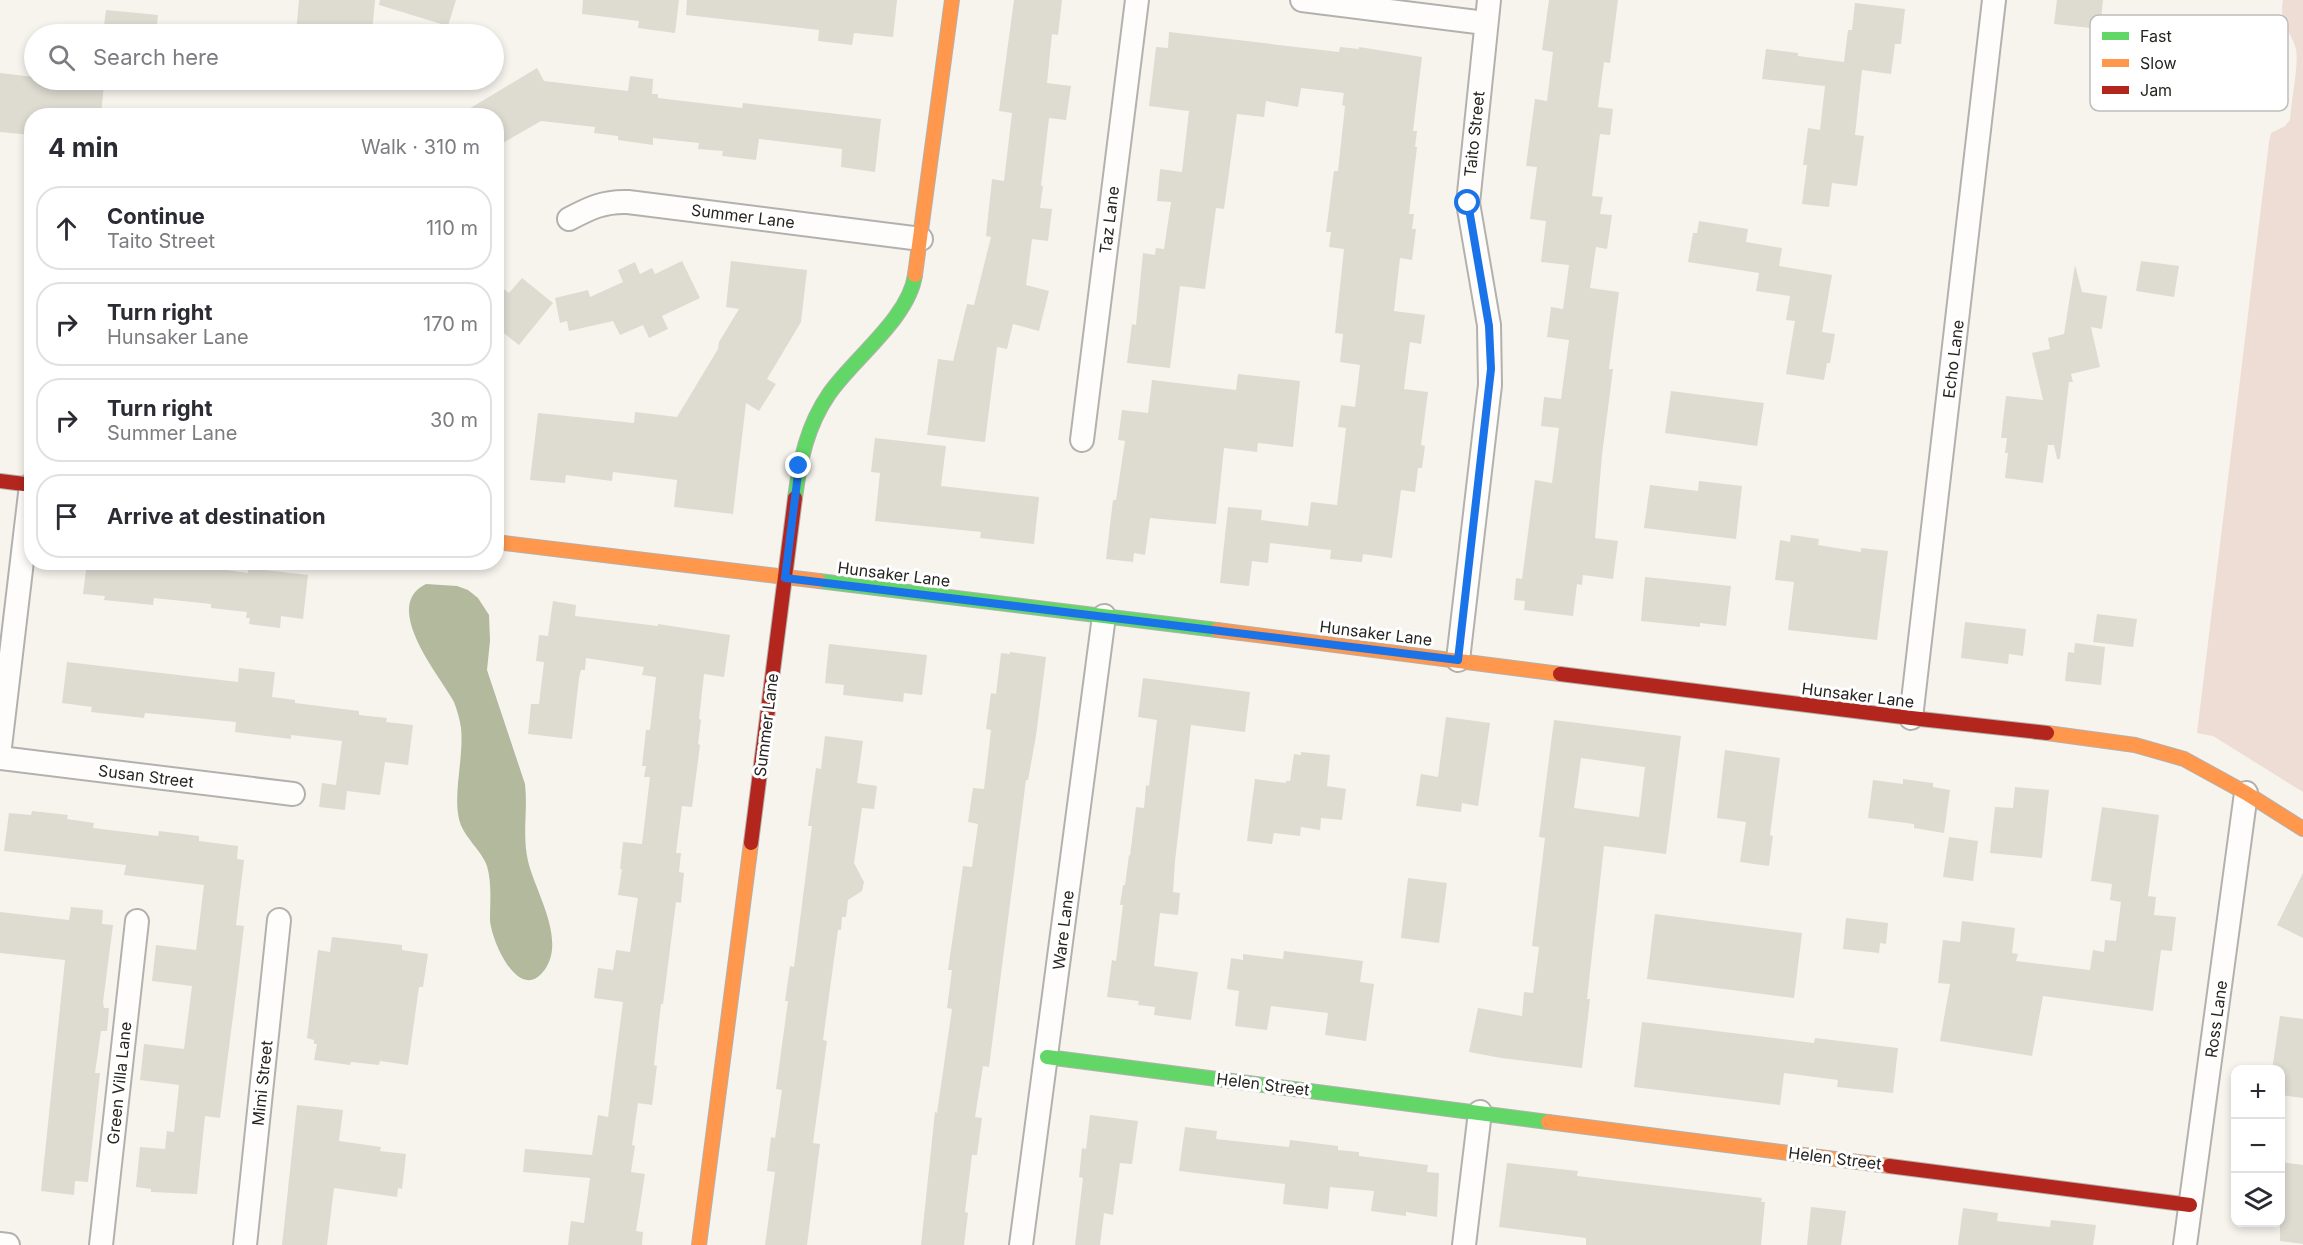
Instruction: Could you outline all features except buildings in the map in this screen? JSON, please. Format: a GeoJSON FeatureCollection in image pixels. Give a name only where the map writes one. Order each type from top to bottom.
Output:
{"type":"FeatureCollection","features":[{"type":"Feature","properties":{"kind":"street","name":"Summer Lane"},"geometry":{"type":"LineString","coordinates":[[699,1245],[799,466],[810,427],[820,408],[832,390],[885,332],[902,308],[916,271],[952,0]]}},
{"type":"Feature","properties":{"kind":"street","name":"Taz Lane"},"geometry":{"type":"LineString","coordinates":[[1082,440],[1137,0]]}},
{"type":"Feature","properties":{"kind":"street"},"geometry":{"type":"LineString","coordinates":[[1302,0],[1485,23]]}},
{"type":"Feature","properties":{"kind":"street","name":"Taito Street"},"geometry":{"type":"LineString","coordinates":[[1458,660],[1490,377],[1489,326],[1468,203],[1489,0]]}},
{"type":"Feature","properties":{"kind":"street","name":"Echo Lane"},"geometry":{"type":"LineString","coordinates":[[1911,718],[1994,0]]}},
{"type":"Feature","properties":{"kind":"street","name":"Summer Lane"},"geometry":{"type":"LineString","coordinates":[[569,219],[595,205],[616,201],[921,239]]}},
{"type":"Feature","properties":{"kind":"street"},"geometry":{"type":"LineString","coordinates":[[0,481],[24,484]]}},
{"type":"Feature","properties":{"kind":"street","name":"Hunsaker Lane"},"geometry":{"type":"LineString","coordinates":[[504,543],[1911,718],[2086,737],[2135,745],[2184,759],[2246,793],[2303,829]]}},
{"type":"Feature","properties":{"kind":"street"},"geometry":{"type":"LineString","coordinates":[[0,747],[24,544]]}},
{"type":"Feature","properties":{"kind":"street","name":"Ware Lane"},"geometry":{"type":"LineString","coordinates":[[1021,1245],[1104,616]]}},
{"type":"Feature","properties":{"kind":"street","name":"Susan Street"},"geometry":{"type":"LineString","coordinates":[[0,758],[292,794]]}},
{"type":"Feature","properties":{"kind":"street","name":"Ross Lane"},"geometry":{"type":"LineString","coordinates":[[2185,1245],[2246,793]]}},
{"type":"Feature","properties":{"kind":"street","name":"Mimi Street"},"geometry":{"type":"LineString","coordinates":[[245,1245],[279,920]]}},
{"type":"Feature","properties":{"kind":"street","name":"Green Villa Lane"},"geometry":{"type":"LineString","coordinates":[[101,1245],[137,921]]}},
{"type":"Feature","properties":{"kind":"street","name":"Helen Street"},"geometry":{"type":"LineString","coordinates":[[1047,1057],[2190,1205]]}},
{"type":"Feature","properties":{"kind":"street"},"geometry":{"type":"LineString","coordinates":[[1464,1245],[1480,1112]]}},
{"type":"Feature","properties":{"kind":"street"},"geometry":{"type":"LineString","coordinates":[[0,1244],[8,1245]]}},
{"type":"Feature","properties":{"kind":"shaded area"},"geometry":{"type":"Polygon","coordinates":[[[2283,0],[2303,0],[2303,792],[2213,736],[2197,733],[2269,142],[2271,133],[2285,126],[2290,120],[2296,49],[2288,29],[2288,15],[2282,15],[2283,0]]]}},
{"type":"Feature","properties":{"kind":"shaded area"},"geometry":{"type":"Polygon","coordinates":[[[426,584],[457,586],[468,590],[478,598],[489,615],[490,641],[487,670],[525,784],[526,851],[551,933],[552,947],[549,961],[542,973],[533,980],[523,979],[515,974],[500,953],[491,929],[487,866],[464,832],[459,819],[457,798],[462,739],[459,718],[454,702],[427,659],[411,624],[409,608],[413,594],[426,584]]]}},
{"type":"Feature","properties":{"kind":"traffic: fast"},"geometry":{"type":"LineString","coordinates":[[795,498],[806,444],[821,406],[839,381],[879,338],[902,307],[911,291],[915,275]]}},
{"type":"Feature","properties":{"kind":"traffic: fast"},"geometry":{"type":"LineString","coordinates":[[819,581],[1217,630]]}},
{"type":"Feature","properties":{"kind":"traffic: fast"},"geometry":{"type":"LineString","coordinates":[[1047,1057],[1548,1122]]}},
{"type":"Feature","properties":{"kind":"traffic: slow"},"geometry":{"type":"LineString","coordinates":[[915,275],[952,0]]}},
{"type":"Feature","properties":{"kind":"traffic: slow"},"geometry":{"type":"LineString","coordinates":[[504,543],[819,581]]}},
{"type":"Feature","properties":{"kind":"traffic: slow"},"geometry":{"type":"LineString","coordinates":[[1217,630],[1560,674]]}},
{"type":"Feature","properties":{"kind":"traffic: slow"},"geometry":{"type":"LineString","coordinates":[[2047,733],[2135,745],[2184,759],[2246,793],[2303,829]]}},
{"type":"Feature","properties":{"kind":"traffic: slow"},"geometry":{"type":"LineString","coordinates":[[699,1245],[751,843]]}},
{"type":"Feature","properties":{"kind":"traffic: slow"},"geometry":{"type":"LineString","coordinates":[[1548,1122],[1889,1166]]}},
{"type":"Feature","properties":{"kind":"traffic: jam"},"geometry":{"type":"LineString","coordinates":[[0,481],[24,484]]}},
{"type":"Feature","properties":{"kind":"traffic: jam"},"geometry":{"type":"LineString","coordinates":[[751,843],[795,498]]}},
{"type":"Feature","properties":{"kind":"traffic: jam"},"geometry":{"type":"LineString","coordinates":[[1560,674],[2047,733]]}},
{"type":"Feature","properties":{"kind":"traffic: jam"},"geometry":{"type":"LineString","coordinates":[[1889,1166],[2190,1205]]}},
{"type":"Feature","properties":{"kind":"route"},"geometry":{"type":"LineString","coordinates":[[799,466],[785,578],[1458,660],[1491,369],[1489,326],[1468,203]]}}]}
